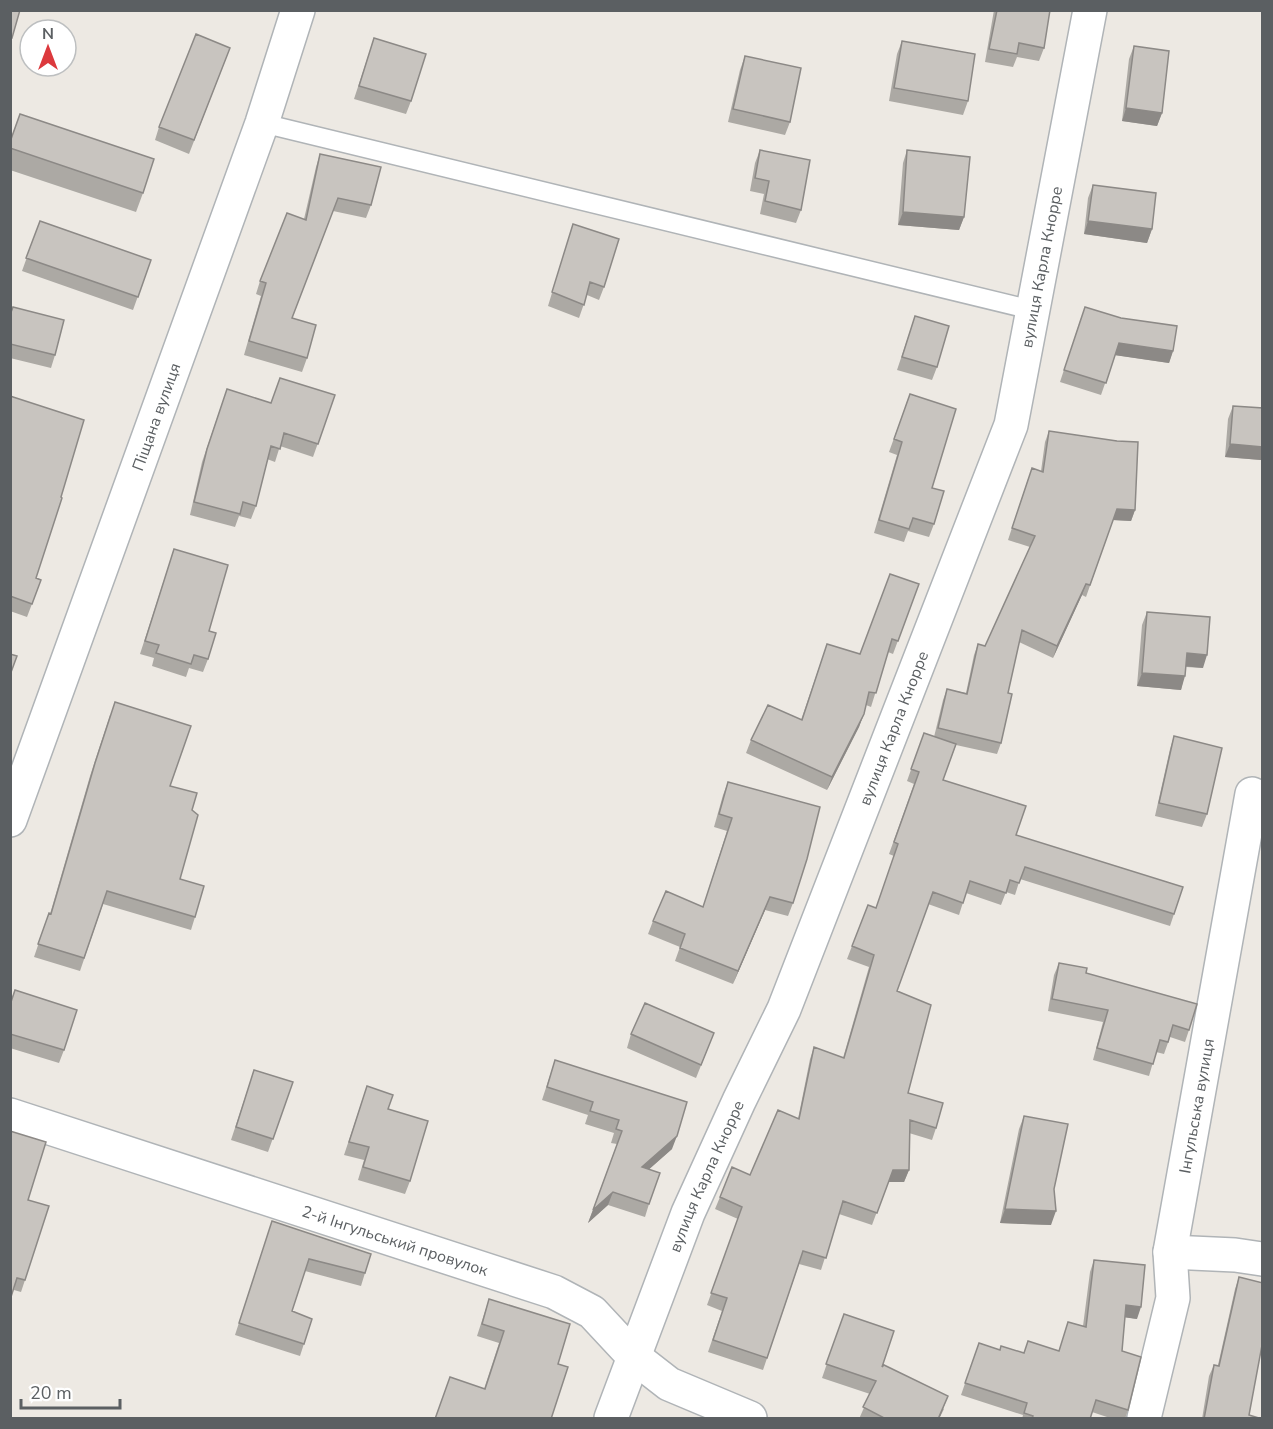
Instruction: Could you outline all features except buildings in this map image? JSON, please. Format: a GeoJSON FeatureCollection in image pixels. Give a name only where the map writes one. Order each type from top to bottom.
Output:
{"type":"FeatureCollection","features":[{"type":"Feature","properties":{"kind":"street","name":"Піщана вулиця"},"geometry":{"type":"LineString","coordinates":[[10,820],[262,123],[298,10]]}},
{"type":"Feature","properties":{"kind":"street","name":"вулиця Карла Кнорре"},"geometry":{"type":"LineString","coordinates":[[610,1419],[688,1213],[784,1009],[1011,425],[1090,10]]}},
{"type":"Feature","properties":{"kind":"street","name":"Інгульська вулиця"},"geometry":{"type":"LineString","coordinates":[[1144,1419],[1173,1298],[1170,1252],[1252,794]]}},
{"type":"Feature","properties":{"kind":"street","name":"2-й Інгульський провулок"},"geometry":{"type":"LineString","coordinates":[[10,1115],[554,1292],[592,1312],[633,1356],[669,1384],[750,1419]]}},
{"type":"Feature","properties":{"kind":"street"},"geometry":{"type":"LineString","coordinates":[[1170,1252],[1235,1255],[1263,1259]]}},
{"type":"Feature","properties":{"kind":"lane"},"geometry":{"type":"LineString","coordinates":[[262,123],[1032,310]]}}]}
